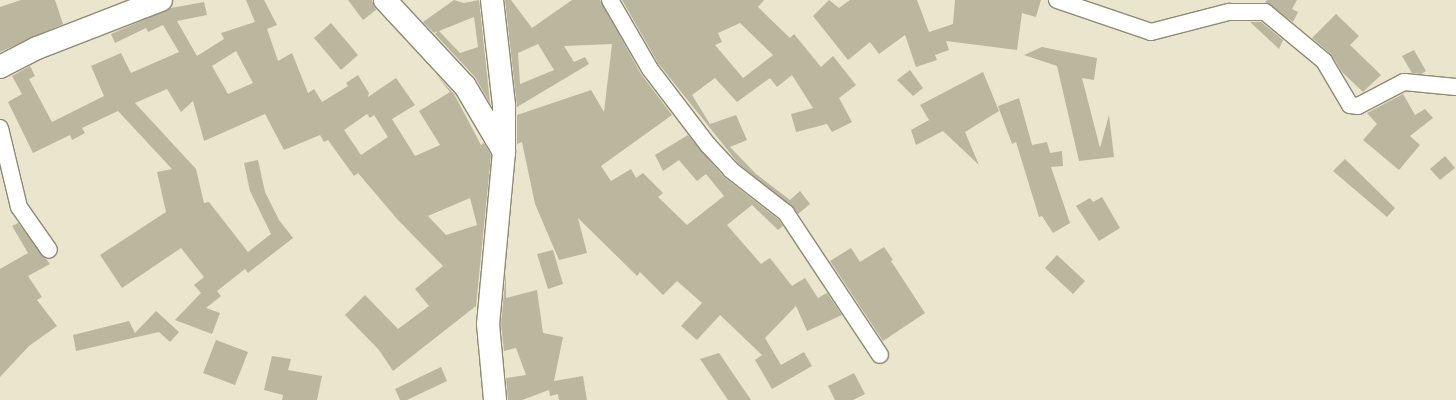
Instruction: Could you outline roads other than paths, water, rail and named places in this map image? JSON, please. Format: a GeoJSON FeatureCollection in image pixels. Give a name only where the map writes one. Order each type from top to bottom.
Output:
{"type":"FeatureCollection","features":[{"type":"Feature","properties":{"kind":"street"},"geometry":{"type":"LineString","coordinates":[[0,67],[37,48],[161,0]]}},
{"type":"Feature","properties":{"kind":"street"},"geometry":{"type":"LineString","coordinates":[[385,0],[464,86],[504,152]]}},
{"type":"Feature","properties":{"kind":"street"},"geometry":{"type":"LineString","coordinates":[[492,0],[504,106],[504,152],[488,324],[495,400]]}},
{"type":"Feature","properties":{"kind":"street"},"geometry":{"type":"LineString","coordinates":[[1057,0],[1151,32],[1229,12],[1264,12],[1324,61],[1350,105],[1358,106],[1404,82],[1456,87]]}},
{"type":"Feature","properties":{"kind":"street"},"geometry":{"type":"LineString","coordinates":[[617,2],[650,69],[708,145],[731,170],[786,213],[880,355]]}},
{"type":"Feature","properties":{"kind":"street"},"geometry":{"type":"LineString","coordinates":[[0,128],[19,207],[49,250]]}}]}
